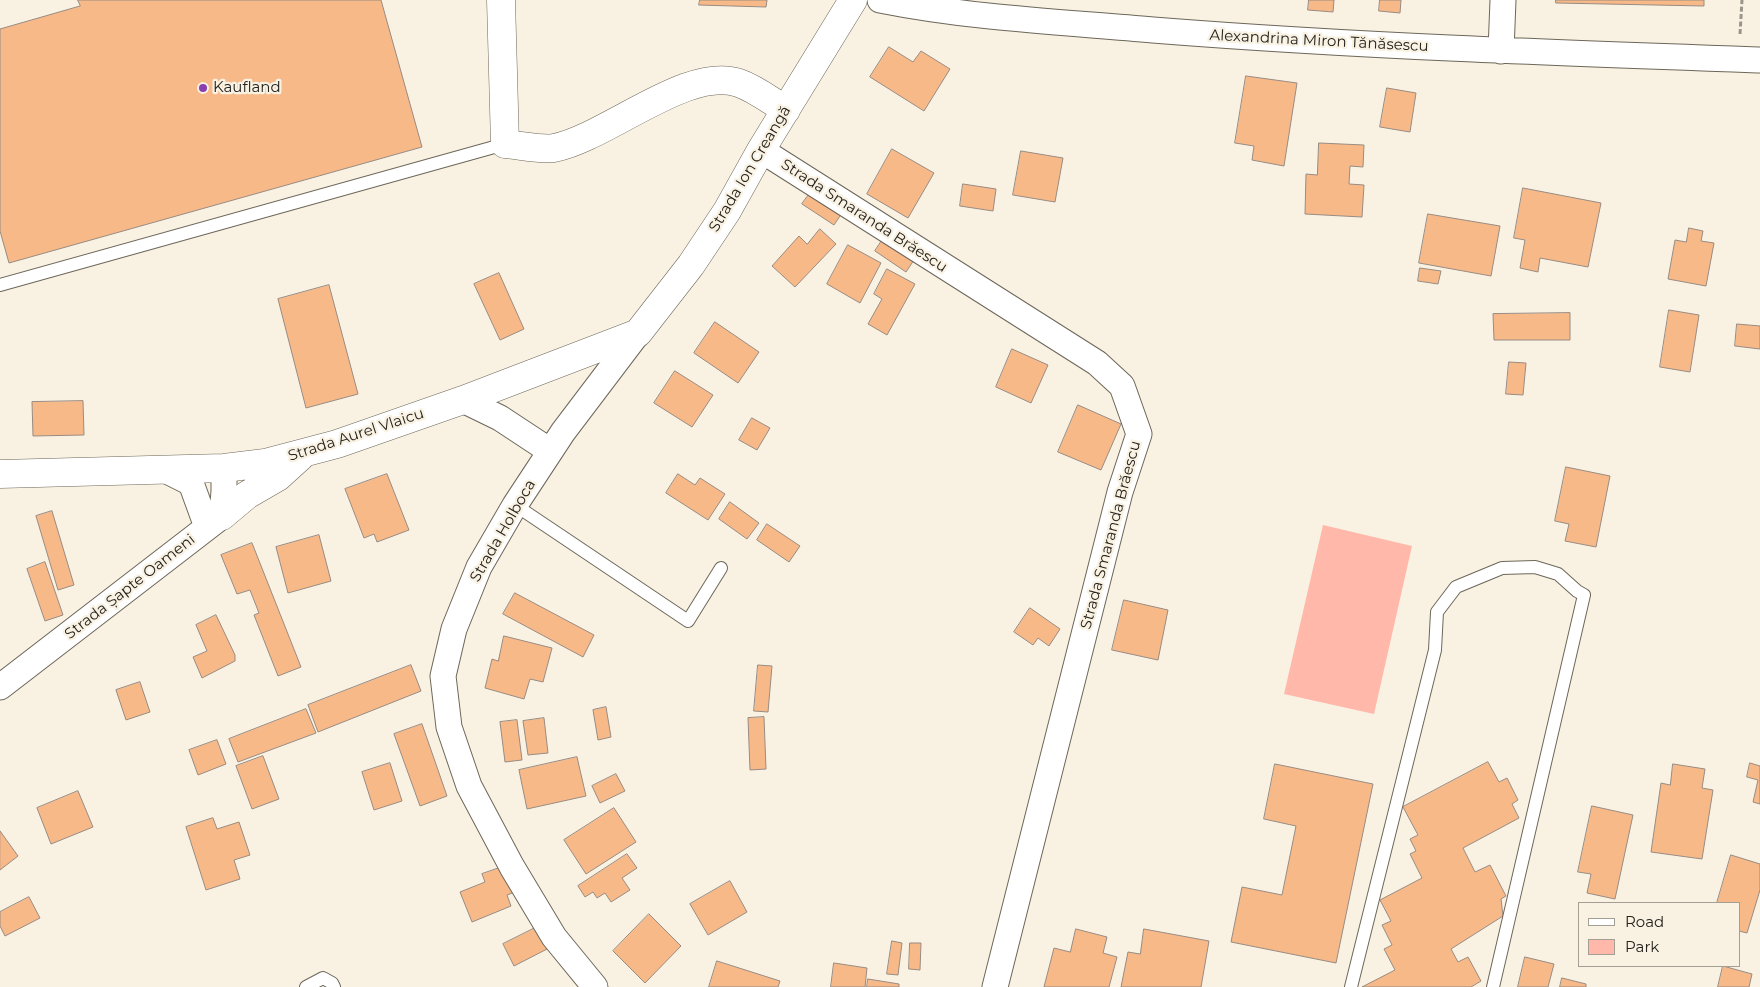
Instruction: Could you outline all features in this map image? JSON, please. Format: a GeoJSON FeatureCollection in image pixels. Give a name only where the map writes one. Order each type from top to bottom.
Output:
{"type":"FeatureCollection","features":[{"type":"Feature","properties":{"kind":"street"},"geometry":{"type":"LineString","coordinates":[[501,0],[505,144],[553,148],[595,133],[680,88],[711,80],[738,82],[786,110]]}},
{"type":"Feature","properties":{"kind":"street","name":"Strada Ion Creangă"},"geometry":{"type":"LineString","coordinates":[[638,333],[691,265],[727,211],[761,150],[853,0]]}},
{"type":"Feature","properties":{"kind":"street","name":"Alexandrina Miron Tănăsescu"},"geometry":{"type":"LineString","coordinates":[[880,0],[968,15],[1292,41],[1501,51],[1750,59]]}},
{"type":"Feature","properties":{"kind":"street"},"geometry":{"type":"LineString","coordinates":[[1501,51],[1503,0]]}},
{"type":"Feature","properties":{"kind":"street","name":"Strada Smaranda Brăescu"},"geometry":{"type":"LineString","coordinates":[[761,150],[1097,363],[1122,386],[1139,434],[1117,501],[995,987]]}},
{"type":"Feature","properties":{"kind":"street","name":"Strada Aurel Vlaicu"},"geometry":{"type":"LineString","coordinates":[[0,474],[224,468],[302,454],[337,444],[463,400],[638,333]]}},
{"type":"Feature","properties":{"kind":"street","name":"Strada Holboca"},"geometry":{"type":"LineString","coordinates":[[595,987],[554,937],[512,867],[469,786],[449,726],[444,676],[454,629],[479,567],[515,505],[550,451],[638,333]]}},
{"type":"Feature","properties":{"kind":"street"},"geometry":{"type":"LineString","coordinates":[[463,400],[500,418],[550,451]]}},
{"type":"Feature","properties":{"kind":"street"},"geometry":{"type":"LineString","coordinates":[[214,521],[247,495],[278,477],[302,454]]}},
{"type":"Feature","properties":{"kind":"street"},"geometry":{"type":"LineString","coordinates":[[214,521],[224,491],[224,468]]}},
{"type":"Feature","properties":{"kind":"street"},"geometry":{"type":"LineString","coordinates":[[165,470],[192,483],[214,521]]}},
{"type":"Feature","properties":{"kind":"street","name":"Strada Șapte Oameni"},"geometry":{"type":"LineString","coordinates":[[0,687],[214,521]]}},
{"type":"Feature","properties":{"kind":"lane"},"geometry":{"type":"LineString","coordinates":[[0,285],[505,144]]}},
{"type":"Feature","properties":{"kind":"lane"},"geometry":{"type":"LineString","coordinates":[[515,505],[688,621],[721,568]]}},
{"type":"Feature","properties":{"kind":"lane"},"geometry":{"type":"LineString","coordinates":[[1351,987],[1434,650],[1437,612],[1456,587],[1502,568],[1535,567],[1558,574],[1584,595],[1493,987]]}},
{"type":"Feature","properties":{"kind":"lane"},"geometry":{"type":"LineString","coordinates":[[306,987],[323,978],[332,983],[334,987]]}},
{"type":"Feature","properties":{"kind":"path"},"geometry":{"type":"LineString","coordinates":[[1742,0],[1750,59]]}},
{"type":"Feature","properties":{"kind":"green space"},"geometry":{"type":"Polygon","coordinates":[[[1323,525],[1412,546],[1374,714],[1284,694],[1323,525]]]}},
{"type":"Feature","properties":{"kind":"building","name":"Kaufland"},"geometry":{"type":"Polygon","coordinates":[[[78,0],[381,0],[422,147],[9,263],[0,231],[0,29],[80,6],[78,0]]]}},
{"type":"Feature","properties":{"kind":"building"},"geometry":{"type":"Polygon","coordinates":[[[700,0],[767,0],[766,7],[699,5],[700,0]]]}},
{"type":"Feature","properties":{"kind":"building"},"geometry":{"type":"Polygon","coordinates":[[[1309,0],[1334,0],[1333,12],[1308,10],[1309,0]]]}},
{"type":"Feature","properties":{"kind":"building"},"geometry":{"type":"Polygon","coordinates":[[[1380,0],[1401,0],[1400,13],[1379,11],[1380,0]]]}},
{"type":"Feature","properties":{"kind":"building"},"geometry":{"type":"Polygon","coordinates":[[[1556,0],[1704,0],[1704,6],[1556,3],[1556,0]]]}},
{"type":"Feature","properties":{"kind":"building"},"geometry":{"type":"Polygon","coordinates":[[[889,47],[913,62],[921,51],[950,69],[924,111],[870,77],[889,47]]]}},
{"type":"Feature","properties":{"kind":"building"},"geometry":{"type":"Polygon","coordinates":[[[1246,76],[1297,83],[1284,166],[1252,160],[1254,146],[1235,143],[1246,76]]]}},
{"type":"Feature","properties":{"kind":"building"},"geometry":{"type":"Polygon","coordinates":[[[1387,88],[1416,93],[1410,132],[1380,127],[1387,88]]]}},
{"type":"Feature","properties":{"kind":"building"},"geometry":{"type":"Polygon","coordinates":[[[1319,143],[1364,145],[1363,167],[1350,166],[1349,184],[1364,185],[1362,217],[1305,214],[1306,174],[1317,175],[1319,143]]]}},
{"type":"Feature","properties":{"kind":"building"},"geometry":{"type":"Polygon","coordinates":[[[892,149],[934,173],[908,218],[867,194],[892,149]]]}},
{"type":"Feature","properties":{"kind":"building"},"geometry":{"type":"Polygon","coordinates":[[[1021,151],[1063,158],[1055,202],[1013,195],[1021,151]]]}},
{"type":"Feature","properties":{"kind":"building"},"geometry":{"type":"Polygon","coordinates":[[[963,184],[996,189],[993,211],[960,206],[963,184]]]}},
{"type":"Feature","properties":{"kind":"building"},"geometry":{"type":"Polygon","coordinates":[[[1523,188],[1601,203],[1588,267],[1540,258],[1538,272],[1520,268],[1525,240],[1514,238],[1523,188]]]}},
{"type":"Feature","properties":{"kind":"building"},"geometry":{"type":"Polygon","coordinates":[[[813,189],[844,210],[834,225],[802,204],[813,189]]]}},
{"type":"Feature","properties":{"kind":"building"},"geometry":{"type":"Polygon","coordinates":[[[1428,214],[1500,226],[1491,276],[1419,263],[1428,214]]]}},
{"type":"Feature","properties":{"kind":"building"},"geometry":{"type":"Polygon","coordinates":[[[1689,228],[1703,231],[1701,241],[1714,243],[1706,286],[1668,279],[1675,240],[1686,242],[1689,228]]]}},
{"type":"Feature","properties":{"kind":"building"},"geometry":{"type":"Polygon","coordinates":[[[820,229],[836,244],[795,287],[772,266],[799,236],[807,244],[820,229]]]}},
{"type":"Feature","properties":{"kind":"building"},"geometry":{"type":"Polygon","coordinates":[[[887,233],[918,254],[906,272],[875,251],[887,233]]]}},
{"type":"Feature","properties":{"kind":"building"},"geometry":{"type":"Polygon","coordinates":[[[848,245],[881,263],[860,303],[827,284],[848,245]]]}},
{"type":"Feature","properties":{"kind":"building"},"geometry":{"type":"Polygon","coordinates":[[[1420,268],[1441,271],[1438,284],[1418,281],[1420,268]]]}},
{"type":"Feature","properties":{"kind":"building"},"geometry":{"type":"Polygon","coordinates":[[[887,269],[915,284],[887,335],[868,324],[882,299],[874,294],[887,269]]]}},
{"type":"Feature","properties":{"kind":"building"},"geometry":{"type":"Polygon","coordinates":[[[499,273],[524,329],[500,340],[474,284],[499,273]]]}},
{"type":"Feature","properties":{"kind":"building"},"geometry":{"type":"Polygon","coordinates":[[[329,285],[358,394],[306,408],[278,299],[329,285]]]}},
{"type":"Feature","properties":{"kind":"building"},"geometry":{"type":"Polygon","coordinates":[[[1669,310],[1699,315],[1690,372],[1660,367],[1669,310]]]}},
{"type":"Feature","properties":{"kind":"building"},"geometry":{"type":"Polygon","coordinates":[[[1570,313],[1570,340],[1494,340],[1493,314],[1570,313]]]}},
{"type":"Feature","properties":{"kind":"building"},"geometry":{"type":"Polygon","coordinates":[[[715,322],[759,352],[738,383],[694,353],[715,322]]]}},
{"type":"Feature","properties":{"kind":"building"},"geometry":{"type":"Polygon","coordinates":[[[1737,324],[1760,326],[1760,349],[1735,346],[1737,324]]]}},
{"type":"Feature","properties":{"kind":"building"},"geometry":{"type":"Polygon","coordinates":[[[1012,349],[1048,365],[1031,403],[996,387],[1012,349]]]}},
{"type":"Feature","properties":{"kind":"building"},"geometry":{"type":"Polygon","coordinates":[[[1509,362],[1526,363],[1523,395],[1506,394],[1509,362]]]}},
{"type":"Feature","properties":{"kind":"building"},"geometry":{"type":"Polygon","coordinates":[[[675,371],[713,395],[692,427],[654,403],[675,371]]]}},
{"type":"Feature","properties":{"kind":"building"},"geometry":{"type":"Polygon","coordinates":[[[83,401],[84,435],[33,436],[32,402],[83,401]]]}},
{"type":"Feature","properties":{"kind":"building"},"geometry":{"type":"Polygon","coordinates":[[[1078,405],[1121,424],[1101,470],[1058,452],[1078,405]]]}},
{"type":"Feature","properties":{"kind":"building"},"geometry":{"type":"Polygon","coordinates":[[[752,418],[770,428],[757,450],[739,440],[752,418]]]}},
{"type":"Feature","properties":{"kind":"building"},"geometry":{"type":"Polygon","coordinates":[[[1566,467],[1610,476],[1596,547],[1565,541],[1569,524],[1555,521],[1566,467]]]}},
{"type":"Feature","properties":{"kind":"building"},"geometry":{"type":"Polygon","coordinates":[[[387,474],[409,530],[377,542],[374,534],[364,538],[345,489],[387,474]]]}},
{"type":"Feature","properties":{"kind":"building"},"geometry":{"type":"Polygon","coordinates":[[[678,474],[695,485],[700,478],[725,494],[708,520],[666,493],[678,474]]]}},
{"type":"Feature","properties":{"kind":"building"},"geometry":{"type":"Polygon","coordinates":[[[730,502],[759,523],[747,539],[719,519],[730,502]]]}},
{"type":"Feature","properties":{"kind":"building"},"geometry":{"type":"Polygon","coordinates":[[[52,511],[74,585],[58,590],[36,516],[52,511]]]}},
{"type":"Feature","properties":{"kind":"building"},"geometry":{"type":"Polygon","coordinates":[[[767,524],[800,546],[789,562],[757,540],[767,524]]]}},
{"type":"Feature","properties":{"kind":"building"},"geometry":{"type":"Polygon","coordinates":[[[319,535],[331,581],[288,593],[276,547],[319,535]]]}},
{"type":"Feature","properties":{"kind":"building"},"geometry":{"type":"Polygon","coordinates":[[[252,543],[301,667],[278,676],[254,615],[259,613],[250,590],[237,594],[221,555],[252,543]]]}},
{"type":"Feature","properties":{"kind":"building"},"geometry":{"type":"Polygon","coordinates":[[[45,562],[63,615],[45,621],[27,569],[45,562]]]}},
{"type":"Feature","properties":{"kind":"building"},"geometry":{"type":"Polygon","coordinates":[[[515,593],[594,635],[583,657],[503,614],[515,593]]]}},
{"type":"Feature","properties":{"kind":"building"},"geometry":{"type":"Polygon","coordinates":[[[1124,600],[1168,610],[1158,660],[1112,650],[1124,600]]]}},
{"type":"Feature","properties":{"kind":"building"},"geometry":{"type":"Polygon","coordinates":[[[1030,608],[1060,629],[1049,646],[1038,638],[1033,645],[1014,632],[1030,608]]]}},
{"type":"Feature","properties":{"kind":"building"},"geometry":{"type":"Polygon","coordinates":[[[216,615],[235,655],[235,661],[202,678],[193,657],[207,651],[196,625],[216,615]]]}},
{"type":"Feature","properties":{"kind":"building"},"geometry":{"type":"Polygon","coordinates":[[[504,636],[552,648],[543,682],[530,679],[524,699],[485,688],[492,659],[498,661],[504,636]]]}},
{"type":"Feature","properties":{"kind":"building"},"geometry":{"type":"Polygon","coordinates":[[[411,665],[421,691],[318,732],[308,705],[411,665]]]}},
{"type":"Feature","properties":{"kind":"building"},"geometry":{"type":"Polygon","coordinates":[[[758,665],[772,666],[768,712],[754,711],[758,665]]]}},
{"type":"Feature","properties":{"kind":"building"},"geometry":{"type":"Polygon","coordinates":[[[140,682],[150,712],[126,720],[116,690],[140,682]]]}},
{"type":"Feature","properties":{"kind":"building"},"geometry":{"type":"Polygon","coordinates":[[[606,707],[611,737],[598,740],[593,710],[606,707]]]}},
{"type":"Feature","properties":{"kind":"building"},"geometry":{"type":"Polygon","coordinates":[[[306,709],[316,733],[238,762],[229,739],[306,709]]]}},
{"type":"Feature","properties":{"kind":"building"},"geometry":{"type":"Polygon","coordinates":[[[764,717],[766,769],[750,770],[748,718],[764,717]]]}},
{"type":"Feature","properties":{"kind":"building"},"geometry":{"type":"Polygon","coordinates":[[[544,718],[548,753],[528,755],[523,721],[544,718]]]}},
{"type":"Feature","properties":{"kind":"building"},"geometry":{"type":"Polygon","coordinates":[[[517,720],[522,760],[505,762],[500,722],[517,720]]]}},
{"type":"Feature","properties":{"kind":"building"},"geometry":{"type":"Polygon","coordinates":[[[422,724],[447,796],[420,806],[394,734],[422,724]]]}},
{"type":"Feature","properties":{"kind":"building"},"geometry":{"type":"Polygon","coordinates":[[[217,740],[226,764],[198,775],[189,750],[217,740]]]}},
{"type":"Feature","properties":{"kind":"building"},"geometry":{"type":"Polygon","coordinates":[[[263,756],[279,799],[252,809],[236,766],[263,756]]]}},
{"type":"Feature","properties":{"kind":"building"},"geometry":{"type":"Polygon","coordinates":[[[577,757],[586,796],[527,809],[519,770],[577,757]]]}},
{"type":"Feature","properties":{"kind":"building"},"geometry":{"type":"Polygon","coordinates":[[[1488,762],[1499,782],[1507,778],[1518,800],[1512,804],[1519,818],[1463,848],[1475,872],[1490,865],[1506,896],[1501,899],[1503,916],[1451,949],[1458,962],[1468,957],[1481,981],[1471,987],[1362,987],[1395,970],[1384,949],[1392,945],[1382,925],[1391,921],[1380,900],[1422,878],[1410,854],[1416,851],[1410,839],[1418,835],[1403,807],[1488,762]]]}},
{"type":"Feature","properties":{"kind":"building"},"geometry":{"type":"Polygon","coordinates":[[[390,763],[402,801],[374,810],[362,772],[390,763]]]}},
{"type":"Feature","properties":{"kind":"building"},"geometry":{"type":"Polygon","coordinates":[[[1750,763],[1760,766],[1760,804],[1753,802],[1758,780],[1747,777],[1750,763]]]}},
{"type":"Feature","properties":{"kind":"building"},"geometry":{"type":"Polygon","coordinates":[[[1275,764],[1373,784],[1336,963],[1231,942],[1242,887],[1282,895],[1296,826],[1264,819],[1275,764]]]}},
{"type":"Feature","properties":{"kind":"building"},"geometry":{"type":"Polygon","coordinates":[[[1673,764],[1705,769],[1702,788],[1713,790],[1702,859],[1651,852],[1661,783],[1670,785],[1673,764]]]}},
{"type":"Feature","properties":{"kind":"building"},"geometry":{"type":"Polygon","coordinates":[[[616,774],[625,791],[600,803],[592,786],[616,774]]]}},
{"type":"Feature","properties":{"kind":"building"},"geometry":{"type":"Polygon","coordinates":[[[78,791],[93,827],[51,844],[37,808],[78,791]]]}},
{"type":"Feature","properties":{"kind":"building"},"geometry":{"type":"Polygon","coordinates":[[[1592,806],[1633,815],[1615,899],[1587,893],[1591,874],[1578,872],[1592,806]]]}},
{"type":"Feature","properties":{"kind":"building"},"geometry":{"type":"Polygon","coordinates":[[[614,808],[636,842],[586,874],[564,840],[614,808]]]}},
{"type":"Feature","properties":{"kind":"building"},"geometry":{"type":"Polygon","coordinates":[[[213,818],[217,829],[239,822],[250,855],[234,860],[240,879],[206,890],[186,827],[213,818]]]}},
{"type":"Feature","properties":{"kind":"building"},"geometry":{"type":"Polygon","coordinates":[[[0,831],[18,856],[0,870],[0,831]]]}},
{"type":"Feature","properties":{"kind":"building"},"geometry":{"type":"Polygon","coordinates":[[[627,854],[637,868],[622,878],[630,890],[611,902],[605,893],[597,898],[593,892],[585,897],[578,886],[627,854]]]}},
{"type":"Feature","properties":{"kind":"building"},"geometry":{"type":"Polygon","coordinates":[[[1731,855],[1760,864],[1760,890],[1747,933],[1740,931],[1740,902],[1717,902],[1731,855]]]}},
{"type":"Feature","properties":{"kind":"building"},"geometry":{"type":"Polygon","coordinates":[[[505,866],[515,892],[507,895],[511,906],[472,922],[460,892],[485,882],[482,874],[505,866]]]}},
{"type":"Feature","properties":{"kind":"building"},"geometry":{"type":"Polygon","coordinates":[[[730,881],[747,912],[708,935],[690,904],[730,881]]]}},
{"type":"Feature","properties":{"kind":"building"},"geometry":{"type":"Polygon","coordinates":[[[29,897],[40,918],[5,936],[0,926],[0,912],[29,897]]]}},
{"type":"Feature","properties":{"kind":"building"},"geometry":{"type":"Polygon","coordinates":[[[649,914],[681,946],[645,983],[613,951],[649,914]]]}},
{"type":"Feature","properties":{"kind":"building"},"geometry":{"type":"Polygon","coordinates":[[[541,925],[551,947],[514,966],[503,944],[541,925]]]}},
{"type":"Feature","properties":{"kind":"building"},"geometry":{"type":"Polygon","coordinates":[[[1076,929],[1107,937],[1103,953],[1117,957],[1109,987],[1044,987],[1054,948],[1070,952],[1076,929]]]}},
{"type":"Feature","properties":{"kind":"building"},"geometry":{"type":"Polygon","coordinates":[[[1144,929],[1209,941],[1201,987],[1121,987],[1128,952],[1140,954],[1144,929]]]}},
{"type":"Feature","properties":{"kind":"building"},"geometry":{"type":"Polygon","coordinates":[[[892,941],[902,943],[898,975],[887,974],[892,941]]]}},
{"type":"Feature","properties":{"kind":"building"},"geometry":{"type":"Polygon","coordinates":[[[910,943],[921,943],[920,970],[909,969],[910,943]]]}},
{"type":"Feature","properties":{"kind":"building"},"geometry":{"type":"Polygon","coordinates":[[[1525,957],[1554,964],[1548,987],[1518,987],[1525,957]]]}},
{"type":"Feature","properties":{"kind":"building"},"geometry":{"type":"Polygon","coordinates":[[[717,961],[780,981],[778,987],[709,987],[717,961]]]}},
{"type":"Feature","properties":{"kind":"building"},"geometry":{"type":"Polygon","coordinates":[[[834,963],[867,968],[865,987],[831,987],[834,963]]]}},
{"type":"Feature","properties":{"kind":"building"},"geometry":{"type":"Polygon","coordinates":[[[1723,967],[1752,974],[1749,987],[1718,987],[1723,967]]]}},
{"type":"Feature","properties":{"kind":"building"},"geometry":{"type":"Polygon","coordinates":[[[1562,978],[1586,984],[1586,987],[1560,987],[1562,978]]]}},
{"type":"Feature","properties":{"kind":"building"},"geometry":{"type":"Polygon","coordinates":[[[868,979],[899,984],[899,987],[867,987],[868,979]]]}},
{"type":"Feature","properties":{"kind":"place","name":"Kaufland"},"geometry":{"type":"Point","coordinates":[203,88]}}]}
